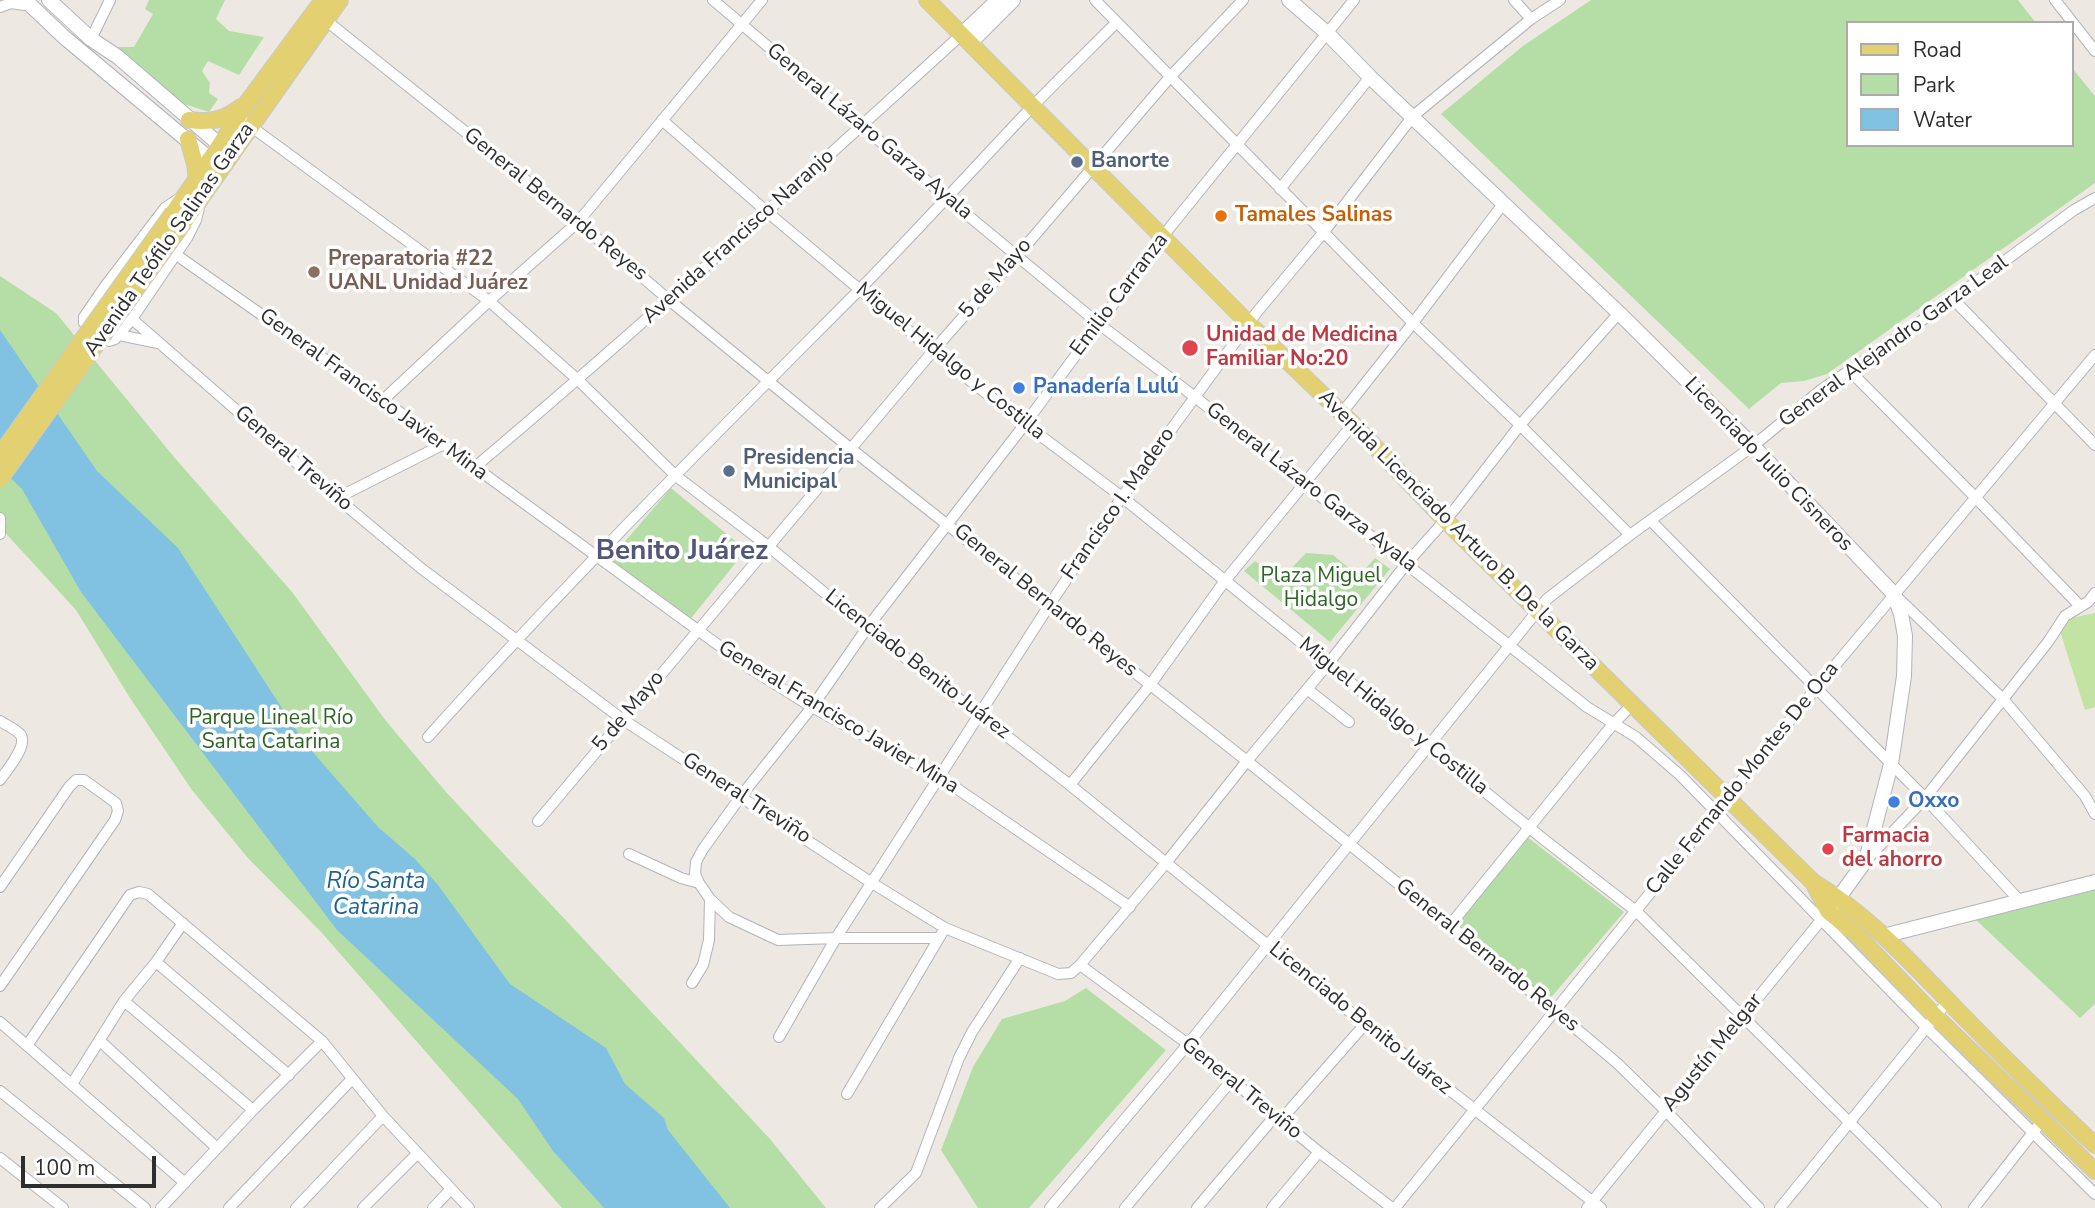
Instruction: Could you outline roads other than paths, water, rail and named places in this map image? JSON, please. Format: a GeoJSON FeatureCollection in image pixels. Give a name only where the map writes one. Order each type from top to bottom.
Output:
{"type":"FeatureCollection","features":[{"type":"Feature","properties":{"kind":"main road","name":"Avenida Teófilo Salinas Garza"},"geometry":{"type":"LineString","coordinates":[[0,480],[245,116],[321,10],[340,0]]}},
{"type":"Feature","properties":{"kind":"main road","name":"Avenida Licenciado Arturo B. De la Garza"},"geometry":{"type":"LineString","coordinates":[[927,0],[1632,705],[1813,882],[1840,898],[1883,936],[2095,1145]]}},
{"type":"Feature","properties":{"kind":"main road","name":"Avenida Teófilo Salinas Garza"},"geometry":{"type":"LineString","coordinates":[[193,197],[197,179],[220,145],[245,116],[321,10]]}},
{"type":"Feature","properties":{"kind":"main road"},"geometry":{"type":"LineString","coordinates":[[189,120],[205,122],[245,116]]}},
{"type":"Feature","properties":{"kind":"main road"},"geometry":{"type":"LineString","coordinates":[[188,139],[197,179]]}},
{"type":"Feature","properties":{"kind":"main road","name":"Avenida Teófilo Salinas Garza"},"geometry":{"type":"LineString","coordinates":[[0,455],[179,217]]}},
{"type":"Feature","properties":{"kind":"main road","name":"Avenida Licenciado Arturo B. De la Garza"},"geometry":{"type":"LineString","coordinates":[[1813,882],[1825,914],[1855,933],[1900,979],[1931,1021],[2038,1128],[2092,1165]]}},
{"type":"Feature","properties":{"kind":"main road"},"geometry":{"type":"LineString","coordinates":[[1862,960],[1869,960],[1892,977],[1900,979]]}},
{"type":"Feature","properties":{"kind":"street"},"geometry":{"type":"LineString","coordinates":[[50,0],[92,39],[220,145]]}},
{"type":"Feature","properties":{"kind":"street"},"geometry":{"type":"LineString","coordinates":[[92,39],[110,0]]}},
{"type":"Feature","properties":{"kind":"street","name":"General Lázaro Garza Ayala"},"geometry":{"type":"LineString","coordinates":[[713,0],[1099,324],[1407,563],[1587,707],[1653,751],[1825,914],[1862,960],[1931,1021]]}},
{"type":"Feature","properties":{"kind":"street"},"geometry":{"type":"LineString","coordinates":[[383,400],[578,222],[762,0]]}},
{"type":"Feature","properties":{"kind":"street","name":"Avenida Francisco Naranjo"},"geometry":{"type":"LineString","coordinates":[[966,39],[998,0]]}},
{"type":"Feature","properties":{"kind":"street","name":"Avenida Francisco Naranjo"},"geometry":{"type":"LineString","coordinates":[[475,467],[669,300],[862,126],[1013,0]]}},
{"type":"Feature","properties":{"kind":"street"},"geometry":{"type":"LineString","coordinates":[[1095,0],[1323,233],[1630,535]]}},
{"type":"Feature","properties":{"kind":"street","name":"5 de Mayo"},"geometry":{"type":"LineString","coordinates":[[538,821],[933,351],[1170,77],[1243,0]]}},
{"type":"Feature","properties":{"kind":"street","name":"Licenciado Julio Cisneros"},"geometry":{"type":"LineString","coordinates":[[1289,0],[1328,34],[1619,313],[1753,446],[1894,594],[1905,636],[1904,676],[1891,764],[1866,860],[1840,898]]}},
{"type":"Feature","properties":{"kind":"street","name":"Emilio Carranza"},"geometry":{"type":"LineString","coordinates":[[699,883],[695,874],[696,862],[741,796],[812,707],[867,628],[1025,424],[1163,238],[1354,0]]}},
{"type":"Feature","properties":{"kind":"street"},"geometry":{"type":"LineString","coordinates":[[1514,0],[1531,19]]}},
{"type":"Feature","properties":{"kind":"street","name":"Francisco I. Madero"},"geometry":{"type":"LineString","coordinates":[[779,1037],[836,938],[1050,604],[1122,497],[1249,324],[1413,116],[1531,19],[1560,0]]}},
{"type":"Feature","properties":{"kind":"street"},"geometry":{"type":"LineString","coordinates":[[2055,0],[2071,21]]}},
{"type":"Feature","properties":{"kind":"street"},"geometry":{"type":"LineString","coordinates":[[0,7],[11,3],[29,3],[93,61],[211,160]]}},
{"type":"Feature","properties":{"kind":"street","name":"General Bernardo Reyes"},"geometry":{"type":"LineString","coordinates":[[321,10],[850,448],[1247,761],[1555,1011],[1617,1063],[1759,1208]]}},
{"type":"Feature","properties":{"kind":"street"},"geometry":{"type":"LineString","coordinates":[[428,737],[597,555],[1116,23]]}},
{"type":"Feature","properties":{"kind":"street"},"geometry":{"type":"LineString","coordinates":[[2074,24],[2095,51]]}},
{"type":"Feature","properties":{"kind":"street"},"geometry":{"type":"LineString","coordinates":[[93,61],[97,53],[105,48]]}},
{"type":"Feature","properties":{"kind":"street"},"geometry":{"type":"LineString","coordinates":[[107,72],[117,57]]}},
{"type":"Feature","properties":{"kind":"street"},"geometry":{"type":"LineString","coordinates":[[1280,189],[1370,77]]}},
{"type":"Feature","properties":{"kind":"street","name":"Licenciado Benito Juárez"},"geometry":{"type":"LineString","coordinates":[[245,116],[489,301],[578,380],[676,476],[1070,785],[1594,1206]]}},
{"type":"Feature","properties":{"kind":"street","name":"Miguel Hidalgo y Costilla"},"geometry":{"type":"LineString","coordinates":[[662,120],[933,351],[1122,497],[1224,582],[1636,911],[1936,1208]]}},
{"type":"Feature","properties":{"kind":"street"},"geometry":{"type":"LineString","coordinates":[[193,197],[196,220],[175,254],[117,337],[109,341],[84,323],[85,317],[106,285],[164,208],[177,199],[193,197]]}},
{"type":"Feature","properties":{"kind":"street","name":"General Alejandro Garza Leal"},"geometry":{"type":"LineString","coordinates":[[1050,1208],[1268,946],[1547,599],[1753,446],[1821,390],[1953,299],[2074,210],[2094,200]]}},
{"type":"Feature","properties":{"kind":"street"},"geometry":{"type":"LineString","coordinates":[[1070,785],[1150,685],[1224,582],[1304,483],[1413,323],[1503,204]]}},
{"type":"Feature","properties":{"kind":"street","name":"General Francisco Javier Mina"},"geometry":{"type":"LineString","coordinates":[[175,254],[383,400],[751,669],[812,707],[940,777],[1130,906]]}},
{"type":"Feature","properties":{"kind":"street"},"geometry":{"type":"LineString","coordinates":[[1953,299],[2095,445]]}},
{"type":"Feature","properties":{"kind":"street"},"geometry":{"type":"LineString","coordinates":[[1080,965],[1166,863],[1520,425],[1619,313]]}},
{"type":"Feature","properties":{"kind":"street","name":"General Treviño"},"geometry":{"type":"LineString","coordinates":[[132,319],[422,569],[622,719],[872,883],[942,933],[1020,958],[1058,974],[1071,973],[1080,965],[1188,1044],[1319,1153],[1393,1208]]}},
{"type":"Feature","properties":{"kind":"street"},"geometry":{"type":"LineString","coordinates":[[117,337],[161,344]]}},
{"type":"Feature","properties":{"kind":"street","name":"Calle Fernando Montes De Oca"},"geometry":{"type":"LineString","coordinates":[[1393,1208],[1817,687],[2095,355]]}},
{"type":"Feature","properties":{"kind":"street"},"geometry":{"type":"LineString","coordinates":[[1850,371],[2080,606]]}},
{"type":"Feature","properties":{"kind":"street"},"geometry":{"type":"LineString","coordinates":[[337,498],[444,444]]}},
{"type":"Feature","properties":{"kind":"street"},"geometry":{"type":"LineString","coordinates":[[0,518],[0,534]]}},
{"type":"Feature","properties":{"kind":"street"},"geometry":{"type":"LineString","coordinates":[[1651,521],[1817,687],[2019,900]]}},
{"type":"Feature","properties":{"kind":"street"},"geometry":{"type":"LineString","coordinates":[[1866,860],[1924,798],[2065,616],[2095,593]]}},
{"type":"Feature","properties":{"kind":"street"},"geometry":{"type":"LineString","coordinates":[[1894,594],[2003,699],[2084,796],[2095,814]]}},
{"type":"Feature","properties":{"kind":"street"},"geometry":{"type":"LineString","coordinates":[[1307,689],[1349,722]]}},
{"type":"Feature","properties":{"kind":"street"},"geometry":{"type":"LineString","coordinates":[[1450,925],[1528,826],[1632,705]]}},
{"type":"Feature","properties":{"kind":"street"},"geometry":{"type":"LineString","coordinates":[[0,721],[20,735],[22,747],[0,780]]}},
{"type":"Feature","properties":{"kind":"street"},"geometry":{"type":"LineString","coordinates":[[0,887],[76,780],[83,780],[116,803],[118,816],[0,986]]}},
{"type":"Feature","properties":{"kind":"street"},"geometry":{"type":"LineString","coordinates":[[629,854],[681,878],[699,883],[710,899],[729,917],[778,940],[942,933]]}},
{"type":"Feature","properties":{"kind":"street"},"geometry":{"type":"LineString","coordinates":[[1883,936],[2095,882]]}},
{"type":"Feature","properties":{"kind":"street"},"geometry":{"type":"LineString","coordinates":[[28,1044],[130,895],[138,892],[148,894],[322,1041],[383,1116],[469,1208]]}},
{"type":"Feature","properties":{"kind":"street","name":"Agustín Melgar"},"geometry":{"type":"LineString","coordinates":[[1594,1206],[1666,1111],[1840,898]]}},
{"type":"Feature","properties":{"kind":"street"},"geometry":{"type":"LineString","coordinates":[[692,983],[707,952],[710,899]]}},
{"type":"Feature","properties":{"kind":"street"},"geometry":{"type":"LineString","coordinates":[[72,1084],[124,1001],[183,923]]}},
{"type":"Feature","properties":{"kind":"street"},"geometry":{"type":"LineString","coordinates":[[847,1094],[942,933]]}},
{"type":"Feature","properties":{"kind":"street"},"geometry":{"type":"LineString","coordinates":[[880,1208],[916,1173],[959,1058],[977,1023],[1020,958]]}},
{"type":"Feature","properties":{"kind":"street"},"geometry":{"type":"LineString","coordinates":[[156,962],[289,1075]]}},
{"type":"Feature","properties":{"kind":"street"},"geometry":{"type":"LineString","coordinates":[[1780,1208],[1948,1000]]}},
{"type":"Feature","properties":{"kind":"street"},"geometry":{"type":"LineString","coordinates":[[124,1001],[253,1110]]}},
{"type":"Feature","properties":{"kind":"street"},"geometry":{"type":"LineString","coordinates":[[0,1022],[185,1183]]}},
{"type":"Feature","properties":{"kind":"street"},"geometry":{"type":"LineString","coordinates":[[1197,1208],[1365,1024]]}},
{"type":"Feature","properties":{"kind":"street"},"geometry":{"type":"LineString","coordinates":[[100,1041],[217,1148]]}},
{"type":"Feature","properties":{"kind":"street"},"geometry":{"type":"LineString","coordinates":[[161,1208],[322,1041]]}},
{"type":"Feature","properties":{"kind":"street"},"geometry":{"type":"LineString","coordinates":[[229,1208],[352,1079]]}},
{"type":"Feature","properties":{"kind":"street"},"geometry":{"type":"LineString","coordinates":[[1125,1208],[1231,1081]]}},
{"type":"Feature","properties":{"kind":"street"},"geometry":{"type":"LineString","coordinates":[[0,1091],[145,1208]]}},
{"type":"Feature","properties":{"kind":"street"},"geometry":{"type":"LineString","coordinates":[[296,1208],[383,1116]]}},
{"type":"Feature","properties":{"kind":"street"},"geometry":{"type":"LineString","coordinates":[[1974,1208],[2038,1128],[2095,1194]]}},
{"type":"Feature","properties":{"kind":"street"},"geometry":{"type":"LineString","coordinates":[[1272,1208],[1319,1153]]}},
{"type":"Feature","properties":{"kind":"street"},"geometry":{"type":"LineString","coordinates":[[363,1208],[417,1154]]}},
{"type":"Feature","properties":{"kind":"street"},"geometry":{"type":"LineString","coordinates":[[0,1158],[63,1208]]}},
{"type":"Feature","properties":{"kind":"street"},"geometry":{"type":"LineString","coordinates":[[433,1208],[450,1190]]}},
{"type":"Feature","properties":{"kind":"water","name":"Río Santa Catarina"},"geometry":{"type":"Polygon","coordinates":[[[0,330],[97,471],[178,548],[304,742],[378,827],[415,859],[438,885],[510,984],[606,1048],[625,1084],[664,1118],[668,1130],[730,1208],[604,1208],[553,1151],[518,1099],[337,930],[81,592],[22,489],[0,468],[0,330]]]}},
{"type":"Feature","properties":{"kind":"place","name":"Banorte"},"geometry":{"type":"Point","coordinates":[1077,162]}},
{"type":"Feature","properties":{"kind":"place","name":"Tamales Salinas"},"geometry":{"type":"Point","coordinates":[1221,216]}},
{"type":"Feature","properties":{"kind":"place","name":"Preparatoria #22 UANL Unidad Juárez"},"geometry":{"type":"Point","coordinates":[314,272]}},
{"type":"Feature","properties":{"kind":"place","name":"Unidad de Medicina Familiar No:20"},"geometry":{"type":"Point","coordinates":[1190,348]}},
{"type":"Feature","properties":{"kind":"place","name":"Panadería Lulú"},"geometry":{"type":"Point","coordinates":[1019,388]}},
{"type":"Feature","properties":{"kind":"place","name":"Presidencia Municipal"},"geometry":{"type":"Point","coordinates":[729,471]}},
{"type":"Feature","properties":{"kind":"place","name":"Oxxo"},"geometry":{"type":"Point","coordinates":[1894,802]}},
{"type":"Feature","properties":{"kind":"place","name":"Farmacia del ahorro"},"geometry":{"type":"Point","coordinates":[1828,849]}},
{"type":"Feature","properties":{"kind":"district","name":"Benito Juárez"},"geometry":{"type":"Point","coordinates":[682,552]}},
{"type":"Feature","properties":{"kind":"park label","name":"Plaza Miguel Hidalgo"},"geometry":{"type":"Point","coordinates":[1321,589]}},
{"type":"Feature","properties":{"kind":"park label","name":"Parque Lineal Río Santa Catarina"},"geometry":{"type":"Point","coordinates":[271,731]}}]}
